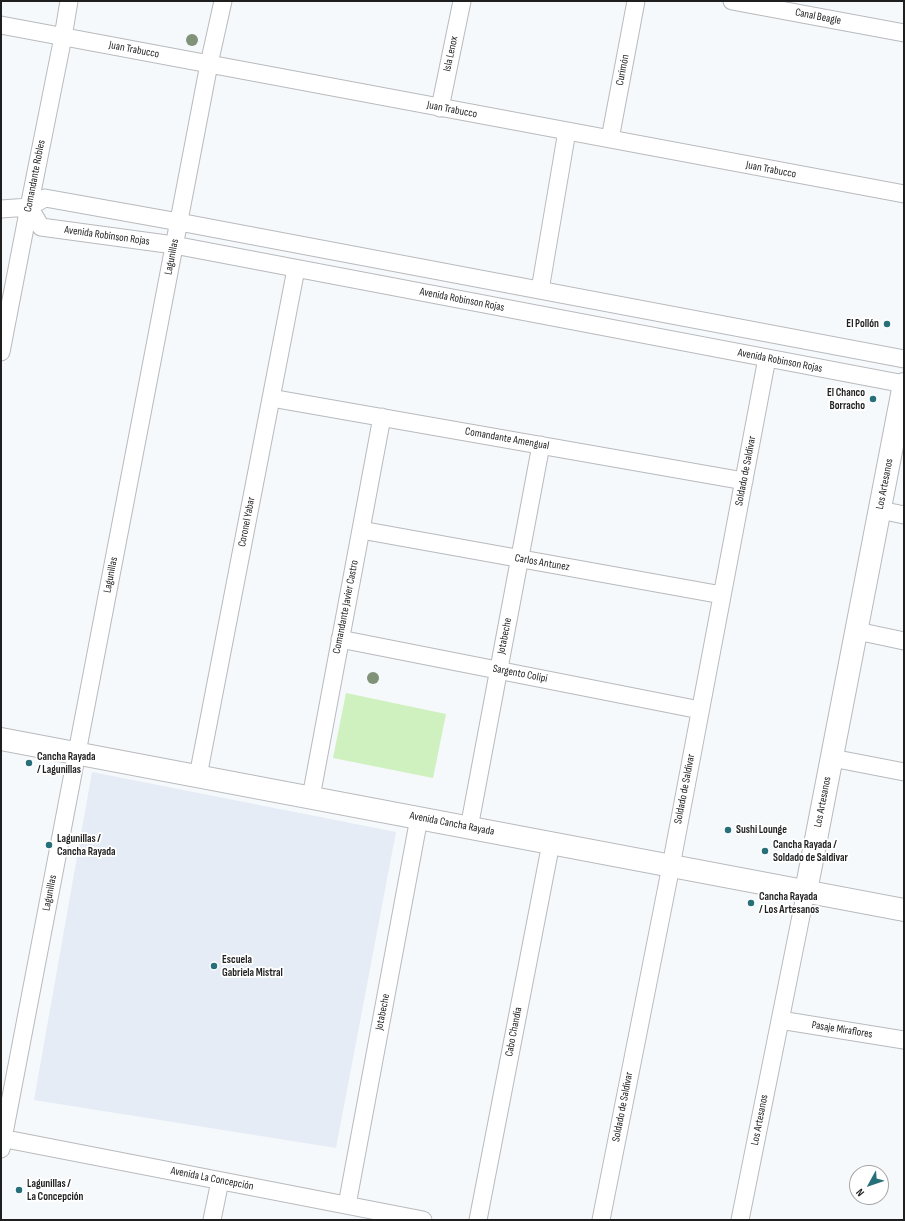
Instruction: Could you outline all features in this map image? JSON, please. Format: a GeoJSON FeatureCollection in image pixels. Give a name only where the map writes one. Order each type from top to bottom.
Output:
{"type":"FeatureCollection","features":[{"type":"Feature","properties":{"kind":"street","name":"Comandante Robles"},"geometry":{"type":"LineString","coordinates":[[1,352],[69,1]]}},
{"type":"Feature","properties":{"kind":"street","name":"Lagunillas"},"geometry":{"type":"LineString","coordinates":[[2,1142],[178,222],[223,1]]}},
{"type":"Feature","properties":{"kind":"street","name":"Isla Lenox"},"geometry":{"type":"LineString","coordinates":[[440,108],[462,1]]}},
{"type":"Feature","properties":{"kind":"street","name":"Curimón"},"geometry":{"type":"LineString","coordinates":[[610,139],[636,1]]}},
{"type":"Feature","properties":{"kind":"street","name":"Canal Beagle"},"geometry":{"type":"LineString","coordinates":[[732,1],[904,33]]}},
{"type":"Feature","properties":{"kind":"street","name":"Juan Trabucco"},"geometry":{"type":"LineString","coordinates":[[1,25],[904,194]]}},
{"type":"Feature","properties":{"kind":"street"},"geometry":{"type":"LineString","coordinates":[[540,290],[567,131]]}},
{"type":"Feature","properties":{"kind":"street"},"geometry":{"type":"LineString","coordinates":[[1,209],[29,207],[45,198],[540,290],[904,360]]}},
{"type":"Feature","properties":{"kind":"street","name":"Avenida Robinson Rojas"},"geometry":{"type":"LineString","coordinates":[[29,207],[41,227],[174,245],[904,384]]}},
{"type":"Feature","properties":{"kind":"street","name":"Coronel Yabar"},"geometry":{"type":"LineString","coordinates":[[198,776],[296,269]]}},
{"type":"Feature","properties":{"kind":"street","name":"Soldado de Saldivar"},"geometry":{"type":"LineString","coordinates":[[601,1220],[671,866],[767,358]]}},
{"type":"Feature","properties":{"kind":"street","name":"Los Artesanos"},"geometry":{"type":"LineString","coordinates":[[740,1220],[806,891],[904,384]]}},
{"type":"Feature","properties":{"kind":"street","name":"Comandante Amengual"},"geometry":{"type":"LineString","coordinates":[[271,398],[744,481]]}},
{"type":"Feature","properties":{"kind":"street","name":"Comandante Javier Castro"},"geometry":{"type":"LineString","coordinates":[[311,798],[382,417]]}},
{"type":"Feature","properties":{"kind":"street","name":"Jotabeche"},"geometry":{"type":"LineString","coordinates":[[469,828],[541,445]]}},
{"type":"Feature","properties":{"kind":"street"},"geometry":{"type":"LineString","coordinates":[[880,510],[904,515]]}},
{"type":"Feature","properties":{"kind":"street","name":"Carlos Antunez"},"geometry":{"type":"LineString","coordinates":[[361,530],[722,596]]}},
{"type":"Feature","properties":{"kind":"street"},"geometry":{"type":"LineString","coordinates":[[857,631],[904,641]]}},
{"type":"Feature","properties":{"kind":"street","name":"Sargento Colipi"},"geometry":{"type":"LineString","coordinates":[[340,639],[700,710]]}},
{"type":"Feature","properties":{"kind":"street","name":"Avenida Cancha Rayada"},"geometry":{"type":"LineString","coordinates":[[1,739],[904,910]]}},
{"type":"Feature","properties":{"kind":"street"},"geometry":{"type":"LineString","coordinates":[[832,758],[904,772]]}},
{"type":"Feature","properties":{"kind":"street","name":"Jotabeche"},"geometry":{"type":"LineString","coordinates":[[349,1210],[419,818]]}},
{"type":"Feature","properties":{"kind":"street","name":"Cabo Chandia"},"geometry":{"type":"LineString","coordinates":[[478,1220],[551,843]]}},
{"type":"Feature","properties":{"kind":"street","name":"Pasaje Miraflores"},"geometry":{"type":"LineString","coordinates":[[780,1020],[904,1040]]}},
{"type":"Feature","properties":{"kind":"street","name":"Avenida La Concepción"},"geometry":{"type":"LineString","coordinates":[[2,1142],[220,1181],[349,1210],[423,1220]]}},
{"type":"Feature","properties":{"kind":"street"},"geometry":{"type":"LineString","coordinates":[[212,1220],[220,1181]]}},
{"type":"Feature","properties":{"kind":"shaded area","name":"Escuela Gabriela Mistral"},"geometry":{"type":"Polygon","coordinates":[[[92,772],[396,832],[336,1148],[34,1100],[92,772]]]}},
{"type":"Feature","properties":{"kind":"green space"},"geometry":{"type":"Polygon","coordinates":[[[346,693],[446,714],[433,778],[333,758],[346,693]]]}},
{"type":"Feature","properties":{"kind":"place","name":"El Pollón"},"geometry":{"type":"Point","coordinates":[887,324]}},
{"type":"Feature","properties":{"kind":"place","name":"El Chanco Borracho"},"geometry":{"type":"Point","coordinates":[873,399]}},
{"type":"Feature","properties":{"kind":"place","name":"Cancha Rayada / Lagunillas"},"geometry":{"type":"Point","coordinates":[29,763]}},
{"type":"Feature","properties":{"kind":"place","name":"Sushi Lounge"},"geometry":{"type":"Point","coordinates":[728,830]}},
{"type":"Feature","properties":{"kind":"place","name":"Lagunillas / Cancha Rayada"},"geometry":{"type":"Point","coordinates":[49,845]}},
{"type":"Feature","properties":{"kind":"place","name":"Cancha Rayada / Soldado de Saldivar"},"geometry":{"type":"Point","coordinates":[765,851]}},
{"type":"Feature","properties":{"kind":"place","name":"Cancha Rayada / Los Artesanos"},"geometry":{"type":"Point","coordinates":[751,903]}},
{"type":"Feature","properties":{"kind":"place","name":"Escuela Gabriela Mistral"},"geometry":{"type":"Point","coordinates":[214,966]}},
{"type":"Feature","properties":{"kind":"place","name":"Lagunillas / La Concepción"},"geometry":{"type":"Point","coordinates":[19,1190]}}]}
